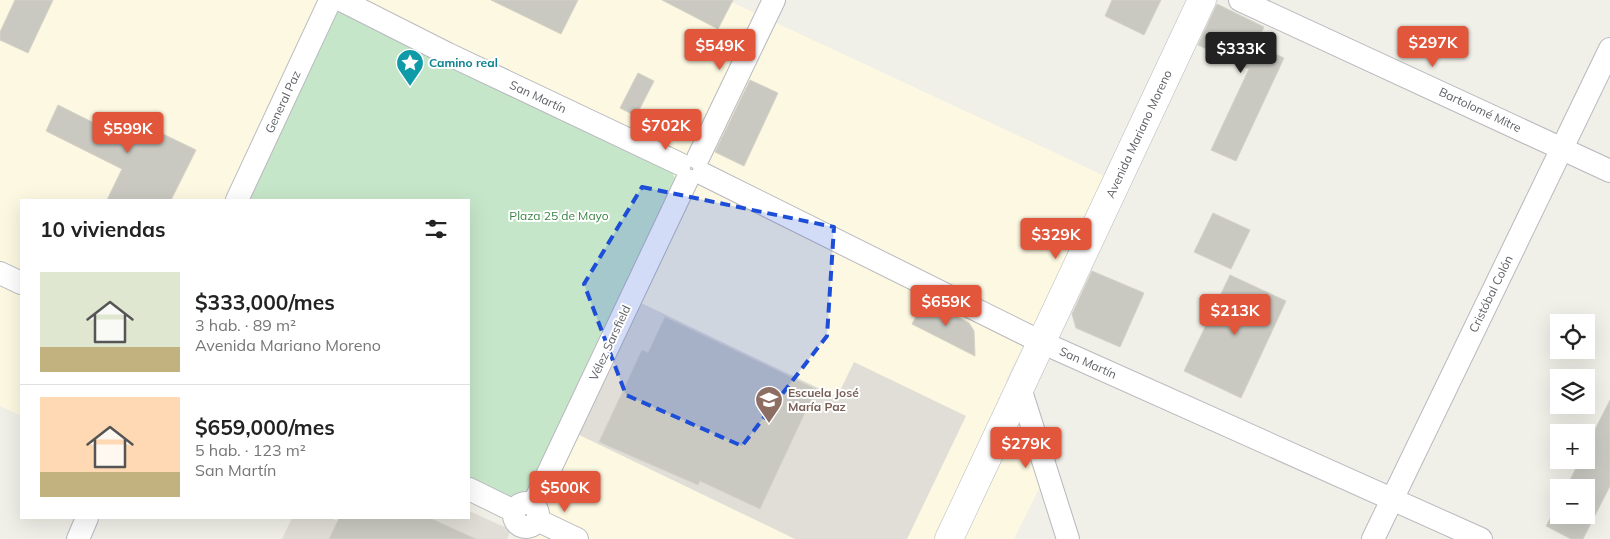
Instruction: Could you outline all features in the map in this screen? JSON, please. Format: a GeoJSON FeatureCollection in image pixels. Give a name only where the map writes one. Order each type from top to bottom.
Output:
{"type":"FeatureCollection","features":[{"type":"Feature","properties":{"kind":"main road","name":"Avenida Mariano Moreno"},"geometry":{"type":"LineString","coordinates":[[949,539],[1202,0]]}},
{"type":"Feature","properties":{"kind":"street","name":"Vélez Sarsfield"},"geometry":{"type":"LineString","coordinates":[[524,520],[774,0]]}},
{"type":"Feature","properties":{"kind":"street","name":"Bartolomé Mitre"},"geometry":{"type":"LineString","coordinates":[[1240,0],[1610,170]]}},
{"type":"Feature","properties":{"kind":"street","name":"San Martín"},"geometry":{"type":"LineString","coordinates":[[334,1],[692,169],[1041,342],[1480,539]]}},
{"type":"Feature","properties":{"kind":"street","name":"General Paz"},"geometry":{"type":"LineString","coordinates":[[237,199],[334,1]]}},
{"type":"Feature","properties":{"kind":"street","name":"Cristóbal Colón"},"geometry":{"type":"LineString","coordinates":[[1374,538],[1610,49]]}},
{"type":"Feature","properties":{"kind":"street"},"geometry":{"type":"LineString","coordinates":[[0,273],[20,283]]}},
{"type":"Feature","properties":{"kind":"street"},"geometry":{"type":"LineString","coordinates":[[1020,388],[1068,539]]}},
{"type":"Feature","properties":{"kind":"street"},"geometry":{"type":"LineString","coordinates":[[470,491],[524,520],[577,539]]}},
{"type":"Feature","properties":{"kind":"street"},"geometry":{"type":"LineString","coordinates":[[78,539],[88,519]]}},
{"type":"Feature","properties":{"kind":"highlighted area"},"geometry":{"type":"Polygon","coordinates":[[[642,187],[834,227],[827,336],[742,446],[626,395],[584,284],[642,187]]]}},
{"type":"Feature","properties":{"kind":"shaded area"},"geometry":{"type":"Polygon","coordinates":[[[0,0],[727,0],[1107,177],[1006,380],[1041,485],[1014,539],[525,539],[529,531],[470,503],[470,199],[20,199],[20,416],[0,406],[0,0]]]}},
{"type":"Feature","properties":{"kind":"shaded area","name":"Escuela José María Paz"},"geometry":{"type":"Polygon","coordinates":[[[635,300],[837,397],[854,362],[966,416],[907,539],[795,539],[571,431],[635,300]]]}},
{"type":"Feature","properties":{"kind":"shaded area"},"geometry":{"type":"Polygon","coordinates":[[[470,511],[511,530],[507,539],[460,539],[463,533],[432,519],[470,519],[470,511]]]}},
{"type":"Feature","properties":{"kind":"shaded area"},"geometry":{"type":"Polygon","coordinates":[[[292,519],[332,519],[338,521],[329,539],[282,539],[292,519]]]}},
{"type":"Feature","properties":{"kind":"green space","name":"Plaza 25 de Mayo"},"geometry":{"type":"Polygon","coordinates":[[[343,8],[671,169],[676,181],[528,497],[512,502],[470,482],[470,199],[243,199],[332,11],[343,8]]]}},
{"type":"Feature","properties":{"kind":"building"},"geometry":{"type":"Polygon","coordinates":[[[15,0],[53,0],[28,53],[0,40],[0,32],[15,0]]]}},
{"type":"Feature","properties":{"kind":"building"},"geometry":{"type":"Polygon","coordinates":[[[491,0],[578,0],[561,34],[491,0]]]}},
{"type":"Feature","properties":{"kind":"building"},"geometry":{"type":"Polygon","coordinates":[[[662,0],[733,0],[718,29],[662,0]]]}},
{"type":"Feature","properties":{"kind":"building"},"geometry":{"type":"Polygon","coordinates":[[[1112,0],[1161,0],[1144,35],[1105,16],[1112,0]]]}},
{"type":"Feature","properties":{"kind":"building"},"geometry":{"type":"Polygon","coordinates":[[[1217,4],[1264,27],[1255,45],[1284,58],[1236,161],[1211,150],[1249,69],[1198,45],[1217,4]]]}},
{"type":"Feature","properties":{"kind":"building"},"geometry":{"type":"Polygon","coordinates":[[[638,73],[654,81],[636,116],[620,108],[638,73]]]}},
{"type":"Feature","properties":{"kind":"building"},"geometry":{"type":"Polygon","coordinates":[[[750,80],[778,93],[744,166],[715,152],[750,80]]]}},
{"type":"Feature","properties":{"kind":"building"},"geometry":{"type":"Polygon","coordinates":[[[58,105],[100,126],[105,115],[134,130],[138,122],[196,150],[172,199],[107,199],[122,169],[46,131],[58,105]]]}},
{"type":"Feature","properties":{"kind":"building"},"geometry":{"type":"Polygon","coordinates":[[[1213,213],[1250,230],[1231,269],[1194,252],[1213,213]]]}},
{"type":"Feature","properties":{"kind":"building"},"geometry":{"type":"Polygon","coordinates":[[[1092,271],[1144,293],[1120,347],[1076,328],[1072,314],[1092,271]]]}},
{"type":"Feature","properties":{"kind":"building"},"geometry":{"type":"Polygon","coordinates":[[[1230,275],[1286,301],[1241,398],[1184,371],[1230,275]]]}},
{"type":"Feature","properties":{"kind":"building"},"geometry":{"type":"Polygon","coordinates":[[[925,300],[969,323],[974,331],[975,356],[912,324],[925,300]]]}},
{"type":"Feature","properties":{"kind":"building"},"geometry":{"type":"Polygon","coordinates":[[[665,317],[816,389],[760,509],[700,481],[698,485],[599,442],[642,350],[648,353],[665,317]]]}},
{"type":"Feature","properties":{"kind":"building"},"geometry":{"type":"Polygon","coordinates":[[[1610,400],[1610,486],[1595,515],[1595,479],[1570,479],[1576,469],[1595,469],[1595,429],[1610,400]]]}},
{"type":"Feature","properties":{"kind":"building"},"geometry":{"type":"Polygon","coordinates":[[[339,519],[432,519],[476,539],[329,539],[339,519]]]}},
{"type":"Feature","properties":{"kind":"building"},"geometry":{"type":"Polygon","coordinates":[[[1550,519],[1550,524],[1591,524],[1583,539],[1571,539],[1546,526],[1550,519]]]}},
{"type":"Feature","properties":{"kind":"place","name":"Camino real"},"geometry":{"type":"Point","coordinates":[410,87]}},
{"type":"Feature","properties":{"kind":"place","name":"Escuela José María Paz"},"geometry":{"type":"Point","coordinates":[769,424]}}]}
